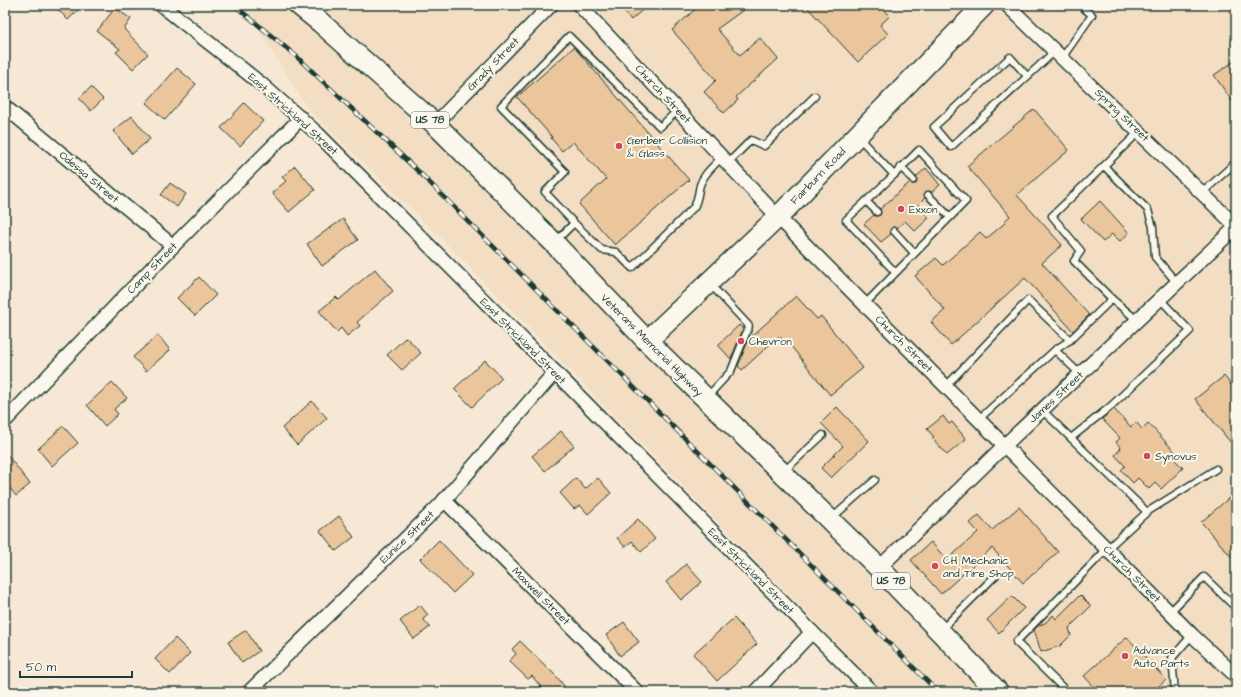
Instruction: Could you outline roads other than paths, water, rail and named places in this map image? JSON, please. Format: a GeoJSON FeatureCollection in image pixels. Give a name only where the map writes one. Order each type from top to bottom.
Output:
{"type":"FeatureCollection","features":[{"type":"Feature","properties":{"kind":"main road","name":"Veterans Memorial Highway"},"geometry":{"type":"LineString","coordinates":[[299,5],[435,124],[554,243],[647,341],[879,568],[998,692]]}},
{"type":"Feature","properties":{"kind":"main road","name":"Fairburn Road"},"geometry":{"type":"LineString","coordinates":[[647,341],[778,217],[984,5]]}},
{"type":"Feature","properties":{"kind":"street","name":"East Strickland Street"},"geometry":{"type":"LineString","coordinates":[[160,5],[260,83],[301,118],[872,692]]}},
{"type":"Feature","properties":{"kind":"street","name":"Grady Street"},"geometry":{"type":"LineString","coordinates":[[435,124],[551,5]]}},
{"type":"Feature","properties":{"kind":"street","name":"Church Street"},"geometry":{"type":"LineString","coordinates":[[579,5],[778,217],[1192,635],[1236,676]]}},
{"type":"Feature","properties":{"kind":"street","name":"Spring Street"},"geometry":{"type":"LineString","coordinates":[[1007,5],[1236,226]]}},
{"type":"Feature","properties":{"kind":"street","name":"Odessa Street"},"geometry":{"type":"LineString","coordinates":[[5,107],[173,246]]}},
{"type":"Feature","properties":{"kind":"street","name":"Camp Street"},"geometry":{"type":"LineString","coordinates":[[5,421],[173,246],[301,118]]}},
{"type":"Feature","properties":{"kind":"street","name":"James Street"},"geometry":{"type":"LineString","coordinates":[[879,568],[1004,445],[1178,283],[1236,226]]}},
{"type":"Feature","properties":{"kind":"street","name":"Eunice Street"},"geometry":{"type":"LineString","coordinates":[[249,692],[444,500],[555,372]]}},
{"type":"Feature","properties":{"kind":"street","name":"Maxwell Street"},"geometry":{"type":"LineString","coordinates":[[444,500],[637,692]]}},
{"type":"Feature","properties":{"kind":"street"},"geometry":{"type":"LineString","coordinates":[[755,692],[812,632]]}},
{"type":"Feature","properties":{"kind":"lane"},"geometry":{"type":"LineString","coordinates":[[1027,76],[1010,57],[934,127],[951,147],[1027,76],[1058,54],[1092,15],[1080,5]]}},
{"type":"Feature","properties":{"kind":"lane"},"geometry":{"type":"LineString","coordinates":[[678,110],[660,127],[569,36],[500,106],[565,172],[545,192],[602,250],[616,252],[632,268],[694,207],[703,177],[751,140],[764,146],[816,96]]}},
{"type":"Feature","properties":{"kind":"lane"},"geometry":{"type":"LineString","coordinates":[[1137,320],[1112,299],[1074,261],[1081,251],[1052,216],[1139,132]]}},
{"type":"Feature","properties":{"kind":"lane"},"geometry":{"type":"LineString","coordinates":[[857,136],[894,174]]}},
{"type":"Feature","properties":{"kind":"lane"},"geometry":{"type":"LineString","coordinates":[[865,304],[966,202],[919,150],[846,220],[896,272]]}},
{"type":"Feature","properties":{"kind":"lane"},"geometry":{"type":"LineString","coordinates":[[1202,193],[1236,163]]}},
{"type":"Feature","properties":{"kind":"lane"},"geometry":{"type":"LineString","coordinates":[[1104,166],[1148,210],[1153,227],[1155,257],[1178,283]]}},
{"type":"Feature","properties":{"kind":"lane"},"geometry":{"type":"LineString","coordinates":[[902,167],[912,180]]}},
{"type":"Feature","properties":{"kind":"lane"},"geometry":{"type":"LineString","coordinates":[[928,196],[950,217]]}},
{"type":"Feature","properties":{"kind":"lane"},"geometry":{"type":"LineString","coordinates":[[866,201],[877,212]]}},
{"type":"Feature","properties":{"kind":"lane"},"geometry":{"type":"LineString","coordinates":[[554,243],[574,223]]}},
{"type":"Feature","properties":{"kind":"lane"},"geometry":{"type":"LineString","coordinates":[[894,231],[914,253]]}},
{"type":"Feature","properties":{"kind":"lane"},"geometry":{"type":"LineString","coordinates":[[706,399],[731,371],[749,326],[708,283]]}},
{"type":"Feature","properties":{"kind":"lane"},"geometry":{"type":"LineString","coordinates":[[979,419],[1055,350],[1070,340],[1112,299]]}},
{"type":"Feature","properties":{"kind":"lane"},"geometry":{"type":"LineString","coordinates":[[1071,438],[1111,406],[1190,331],[1160,299]]}},
{"type":"Feature","properties":{"kind":"lane"},"geometry":{"type":"LineString","coordinates":[[946,386],[1028,300],[1070,340]]}},
{"type":"Feature","properties":{"kind":"lane"},"geometry":{"type":"LineString","coordinates":[[1055,350],[1080,374]]}},
{"type":"Feature","properties":{"kind":"lane"},"geometry":{"type":"LineString","coordinates":[[1042,410],[1147,512]]}},
{"type":"Feature","properties":{"kind":"lane"},"geometry":{"type":"LineString","coordinates":[[782,473],[822,435]]}},
{"type":"Feature","properties":{"kind":"lane"},"geometry":{"type":"LineString","coordinates":[[1067,692],[1016,642],[1107,549],[1147,512],[1216,469]]}},
{"type":"Feature","properties":{"kind":"lane"},"geometry":{"type":"LineString","coordinates":[[830,520],[875,480]]}},
{"type":"Feature","properties":{"kind":"lane"},"geometry":{"type":"LineString","coordinates":[[939,631],[996,575]]}},
{"type":"Feature","properties":{"kind":"lane"},"geometry":{"type":"LineString","coordinates":[[1170,612],[1204,577],[1236,608]]}},
{"type":"Feature","properties":{"kind":"lane"},"geometry":{"type":"LineString","coordinates":[[1175,692],[1172,658],[1192,635]]}},
{"type":"Feature","properties":{"kind":"railway"},"geometry":{"type":"LineString","coordinates":[[234,5],[296,56],[421,174],[938,692]]}},
{"type":"Feature","properties":{"kind":"place","name":"Gerber Collision & Glass"},"geometry":{"type":"Point","coordinates":[619,146]}},
{"type":"Feature","properties":{"kind":"place","name":"Exxon"},"geometry":{"type":"Point","coordinates":[901,209]}},
{"type":"Feature","properties":{"kind":"place","name":"Chevron"},"geometry":{"type":"Point","coordinates":[741,341]}},
{"type":"Feature","properties":{"kind":"place","name":"Synovus"},"geometry":{"type":"Point","coordinates":[1147,456]}},
{"type":"Feature","properties":{"kind":"place","name":"CH Mechanic and Tire Shop"},"geometry":{"type":"Point","coordinates":[935,566]}},
{"type":"Feature","properties":{"kind":"place","name":"Advance Auto Parts"},"geometry":{"type":"Point","coordinates":[1125,656]}}]}
